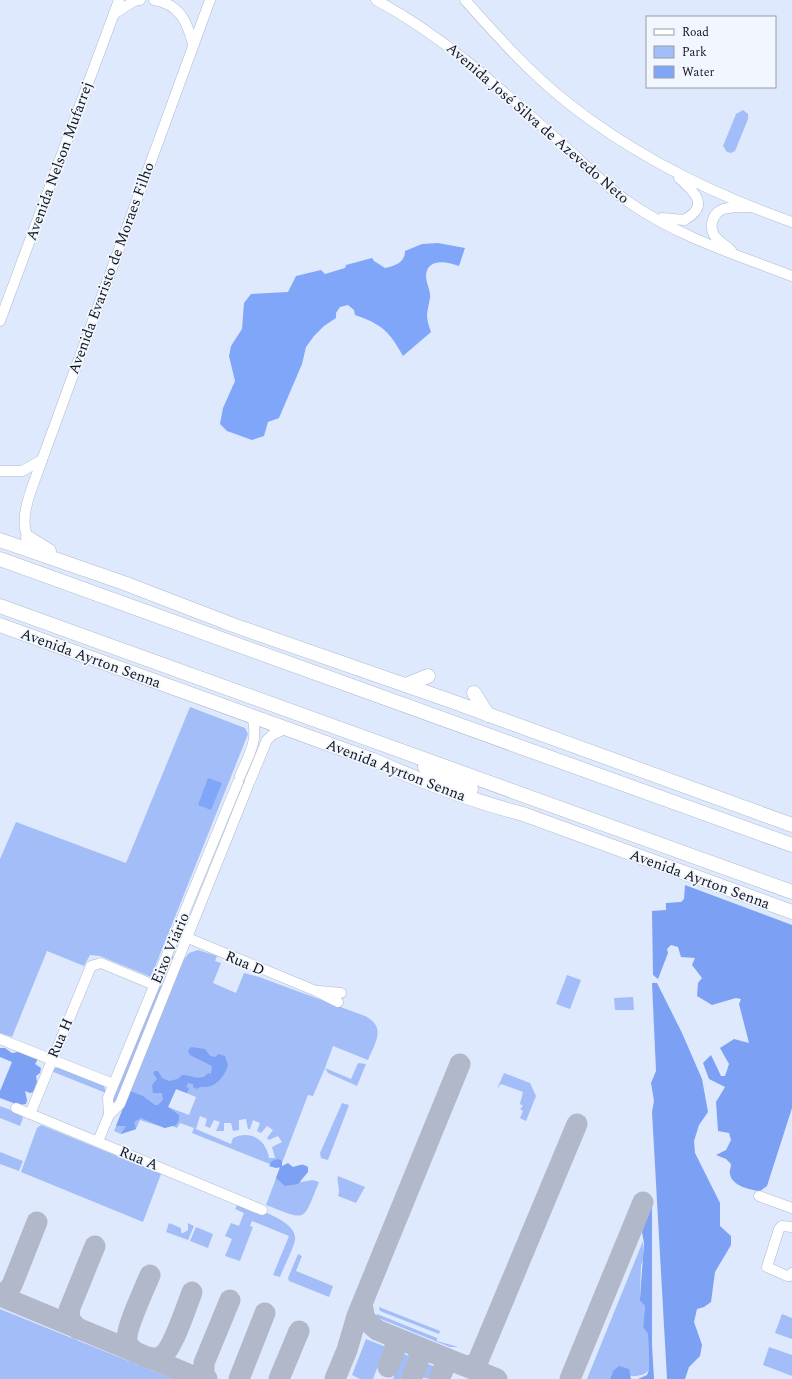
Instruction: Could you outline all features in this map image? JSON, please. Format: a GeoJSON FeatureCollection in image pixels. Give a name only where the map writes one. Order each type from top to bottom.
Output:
{"type":"FeatureCollection","features":[{"type":"Feature","properties":{"kind":"highway"},"geometry":{"type":"LineString","coordinates":[[28,538],[68,564]]}},
{"type":"Feature","properties":{"kind":"highway"},"geometry":{"type":"LineString","coordinates":[[0,540],[233,625],[504,720],[792,825]]}},
{"type":"Feature","properties":{"kind":"highway"},"geometry":{"type":"LineString","coordinates":[[0,559],[792,845]]}},
{"type":"Feature","properties":{"kind":"highway"},"geometry":{"type":"LineString","coordinates":[[124,584],[143,595],[180,611],[230,641]]}},
{"type":"Feature","properties":{"kind":"highway","name":"Avenida Ayrton Senna"},"geometry":{"type":"LineString","coordinates":[[0,606],[792,892]]}},
{"type":"Feature","properties":{"kind":"highway","name":"Avenida Ayrton Senna"},"geometry":{"type":"LineString","coordinates":[[0,625],[252,716],[466,796],[523,814],[792,912]]}},
{"type":"Feature","properties":{"kind":"highway"},"geometry":{"type":"LineString","coordinates":[[114,666],[227,688]]}},
{"type":"Feature","properties":{"kind":"highway"},"geometry":{"type":"LineString","coordinates":[[406,685],[428,676]]}},
{"type":"Feature","properties":{"kind":"highway"},"geometry":{"type":"LineString","coordinates":[[474,693],[488,715]]}},
{"type":"Feature","properties":{"kind":"highway"},"geometry":{"type":"LineString","coordinates":[[408,706],[504,720]]}},
{"type":"Feature","properties":{"kind":"highway"},"geometry":{"type":"LineString","coordinates":[[413,755],[426,768],[523,814]]}},
{"type":"Feature","properties":{"kind":"street","name":"Avenida Nelson Mufarrej"},"geometry":{"type":"LineString","coordinates":[[0,321],[120,0]]}},
{"type":"Feature","properties":{"kind":"street"},"geometry":{"type":"LineString","coordinates":[[114,14],[134,1],[140,0]]}},
{"type":"Feature","properties":{"kind":"street"},"geometry":{"type":"LineString","coordinates":[[154,0],[161,1],[175,8],[188,25],[193,44]]}},
{"type":"Feature","properties":{"kind":"street","name":"Avenida Evaristo de Moraes Filho"},"geometry":{"type":"LineString","coordinates":[[28,538],[24,527],[25,513],[42,460],[210,0]]}},
{"type":"Feature","properties":{"kind":"street","name":"Avenida José Silva de Azevedo Neto"},"geometry":{"type":"LineString","coordinates":[[376,0],[404,15],[436,37],[518,105],[612,189],[631,203],[701,242],[792,276]]}},
{"type":"Feature","properties":{"kind":"street"},"geometry":{"type":"LineString","coordinates":[[465,0],[509,49],[567,102],[624,144],[669,169],[751,207],[792,222]]}},
{"type":"Feature","properties":{"kind":"street"},"geometry":{"type":"LineString","coordinates":[[653,215],[684,220],[696,210],[698,201],[696,193],[669,169]]}},
{"type":"Feature","properties":{"kind":"street"},"geometry":{"type":"LineString","coordinates":[[737,255],[714,234],[711,227],[712,220],[717,211],[725,208],[751,207]]}},
{"type":"Feature","properties":{"kind":"street"},"geometry":{"type":"LineString","coordinates":[[0,471],[22,471],[42,460]]}},
{"type":"Feature","properties":{"kind":"street","name":"Eixo Viário"},"geometry":{"type":"LineString","coordinates":[[109,1115],[108,1098],[113,1084],[254,742],[255,729],[252,716]]}},
{"type":"Feature","properties":{"kind":"street","name":"Eixo Viário"},"geometry":{"type":"LineString","coordinates":[[98,1141],[109,1115],[120,1104],[264,746],[272,735],[285,729]]}},
{"type":"Feature","properties":{"kind":"street"},"geometry":{"type":"LineString","coordinates":[[254,742],[264,746]]}},
{"type":"Feature","properties":{"kind":"street","name":"Rua D"},"geometry":{"type":"LineString","coordinates":[[176,933],[316,990],[340,997]]}},
{"type":"Feature","properties":{"kind":"street"},"geometry":{"type":"LineString","coordinates":[[169,949],[181,954]]}},
{"type":"Feature","properties":{"kind":"street","name":"Rua H"},"geometry":{"type":"LineString","coordinates":[[30,1114],[89,969],[94,965],[101,963],[154,985]]}},
{"type":"Feature","properties":{"kind":"street"},"geometry":{"type":"LineString","coordinates":[[0,1039],[113,1084]]}},
{"type":"Feature","properties":{"kind":"street","name":"Rua A"},"geometry":{"type":"LineString","coordinates":[[16,1108],[172,1171],[262,1210]]}},
{"type":"Feature","properties":{"kind":"street"},"geometry":{"type":"LineString","coordinates":[[760,1196],[792,1208]]}},
{"type":"Feature","properties":{"kind":"street"},"geometry":{"type":"LineString","coordinates":[[792,1227],[782,1226],[779,1229],[767,1267],[787,1276],[792,1274]]}},
{"type":"Feature","properties":{"kind":"green space"},"geometry":{"type":"Polygon","coordinates":[[[743,110],[748,114],[748,119],[735,151],[731,153],[727,152],[723,146],[736,114],[743,110]]]}},
{"type":"Feature","properties":{"kind":"green space"},"geometry":{"type":"Polygon","coordinates":[[[190,707],[245,728],[248,734],[151,977],[100,956],[90,955],[84,966],[47,951],[12,1037],[0,1033],[0,859],[16,822],[126,863],[190,707]]]}},
{"type":"Feature","properties":{"kind":"green space"},"geometry":{"type":"Polygon","coordinates":[[[198,950],[217,956],[215,961],[221,963],[213,983],[236,993],[244,973],[259,977],[365,1016],[372,1020],[376,1025],[376,1042],[368,1060],[333,1046],[313,1096],[308,1095],[280,1168],[192,1133],[194,1128],[180,1123],[177,1128],[167,1124],[165,1128],[140,1120],[136,1129],[121,1134],[114,1131],[182,962],[189,953],[198,950]],[[176,1089],[168,1107],[189,1115],[196,1097],[176,1089]],[[200,1116],[196,1129],[231,1144],[233,1138],[245,1135],[251,1136],[261,1141],[269,1158],[275,1158],[272,1147],[282,1142],[278,1136],[269,1140],[267,1138],[273,1130],[267,1126],[261,1133],[257,1131],[260,1123],[253,1120],[250,1129],[248,1129],[246,1119],[239,1120],[239,1130],[233,1131],[231,1123],[224,1123],[224,1131],[216,1131],[220,1122],[214,1120],[210,1128],[205,1126],[207,1119],[200,1116]]]}},
{"type":"Feature","properties":{"kind":"green space"},"geometry":{"type":"Polygon","coordinates":[[[171,956],[174,957],[115,1105],[111,1102],[171,956]]]}},
{"type":"Feature","properties":{"kind":"green space"},"geometry":{"type":"Polygon","coordinates":[[[567,975],[581,980],[570,1009],[556,1004],[567,975]]]}},
{"type":"Feature","properties":{"kind":"green space"},"geometry":{"type":"Polygon","coordinates":[[[633,997],[634,1010],[615,1010],[614,998],[633,997]]]}},
{"type":"Feature","properties":{"kind":"green space"},"geometry":{"type":"Polygon","coordinates":[[[358,1063],[366,1064],[357,1086],[328,1073],[325,1068],[351,1079],[358,1063]]]}},
{"type":"Feature","properties":{"kind":"green space"},"geometry":{"type":"Polygon","coordinates":[[[55,1068],[59,1068],[104,1086],[106,1093],[51,1071],[55,1068]]]}},
{"type":"Feature","properties":{"kind":"green space"},"geometry":{"type":"Polygon","coordinates":[[[504,1073],[530,1083],[536,1096],[526,1121],[520,1118],[523,1111],[520,1109],[523,1106],[520,1104],[523,1092],[501,1084],[497,1089],[504,1073]]]}},
{"type":"Feature","properties":{"kind":"green space"},"geometry":{"type":"Polygon","coordinates":[[[342,1103],[349,1105],[328,1160],[321,1158],[320,1153],[342,1103]]]}},
{"type":"Feature","properties":{"kind":"green space"},"geometry":{"type":"Polygon","coordinates":[[[0,1106],[21,1114],[23,1118],[20,1126],[0,1118],[0,1106]]]}},
{"type":"Feature","properties":{"kind":"green space"},"geometry":{"type":"Polygon","coordinates":[[[41,1125],[161,1174],[143,1222],[21,1172],[37,1128],[41,1125]]]}},
{"type":"Feature","properties":{"kind":"green space"},"geometry":{"type":"Polygon","coordinates":[[[0,1152],[23,1161],[19,1171],[0,1164],[0,1152]]]}},
{"type":"Feature","properties":{"kind":"green space"},"geometry":{"type":"Polygon","coordinates":[[[278,1173],[301,1182],[313,1180],[319,1182],[306,1212],[302,1215],[297,1216],[266,1205],[278,1173]]]}},
{"type":"Feature","properties":{"kind":"green space"},"geometry":{"type":"Polygon","coordinates":[[[338,1176],[365,1187],[356,1203],[338,1196],[338,1176]]]}},
{"type":"Feature","properties":{"kind":"green space"},"geometry":{"type":"Polygon","coordinates":[[[238,1203],[273,1216],[289,1226],[294,1233],[294,1245],[280,1277],[273,1275],[289,1236],[252,1221],[250,1226],[253,1227],[240,1261],[225,1256],[232,1239],[225,1236],[231,1223],[239,1226],[244,1213],[235,1209],[238,1203]]]}},
{"type":"Feature","properties":{"kind":"green space"},"geometry":{"type":"Polygon","coordinates":[[[169,1223],[181,1228],[181,1233],[188,1230],[188,1223],[194,1226],[188,1240],[166,1232],[169,1223]]]}},
{"type":"Feature","properties":{"kind":"green space"},"geometry":{"type":"Polygon","coordinates":[[[196,1227],[213,1234],[208,1248],[190,1241],[196,1227]]]}},
{"type":"Feature","properties":{"kind":"green space"},"geometry":{"type":"Polygon","coordinates":[[[643,1241],[640,1301],[645,1306],[643,1327],[648,1334],[649,1370],[642,1375],[637,1376],[612,1373],[610,1379],[587,1379],[643,1241]]]}},
{"type":"Feature","properties":{"kind":"green space"},"geometry":{"type":"Polygon","coordinates":[[[298,1254],[302,1256],[296,1271],[333,1286],[329,1297],[289,1281],[288,1278],[298,1254]]]}},
{"type":"Feature","properties":{"kind":"green space"},"geometry":{"type":"Polygon","coordinates":[[[379,1307],[440,1331],[439,1334],[380,1311],[379,1307]]]}},
{"type":"Feature","properties":{"kind":"green space"},"geometry":{"type":"Polygon","coordinates":[[[0,1309],[173,1379],[0,1379],[0,1309]]]}},
{"type":"Feature","properties":{"kind":"green space"},"geometry":{"type":"Polygon","coordinates":[[[377,1314],[437,1338],[437,1341],[458,1347],[450,1347],[376,1317],[377,1314]]]}},
{"type":"Feature","properties":{"kind":"green space"},"geometry":{"type":"Polygon","coordinates":[[[782,1314],[792,1318],[792,1339],[775,1333],[782,1314]]]}},
{"type":"Feature","properties":{"kind":"green space"},"geometry":{"type":"Polygon","coordinates":[[[366,1339],[391,1349],[384,1365],[379,1363],[373,1379],[360,1379],[352,1375],[366,1339]]]}},
{"type":"Feature","properties":{"kind":"green space"},"geometry":{"type":"Polygon","coordinates":[[[769,1347],[792,1355],[792,1376],[763,1365],[769,1347]]]}},
{"type":"Feature","properties":{"kind":"green space"},"geometry":{"type":"Polygon","coordinates":[[[398,1351],[415,1359],[408,1374],[404,1372],[401,1379],[393,1379],[396,1370],[391,1367],[398,1351]]]}},
{"type":"Feature","properties":{"kind":"green space"},"geometry":{"type":"Polygon","coordinates":[[[422,1362],[439,1368],[434,1379],[415,1377],[422,1362]]]}},
{"type":"Feature","properties":{"kind":"shaded area"},"geometry":{"type":"Polygon","coordinates":[[[685,885],[792,925],[792,1108],[767,1186],[760,1191],[742,1187],[734,1182],[730,1173],[731,1164],[726,1159],[716,1155],[726,1150],[731,1140],[729,1133],[718,1131],[716,1102],[725,1087],[709,1079],[703,1063],[711,1055],[721,1076],[725,1076],[729,1064],[720,1048],[734,1039],[749,1043],[739,1004],[741,999],[736,998],[712,1005],[697,996],[698,983],[702,978],[692,965],[695,958],[681,957],[678,947],[671,945],[667,949],[668,953],[658,979],[653,975],[652,911],[666,910],[666,903],[681,902],[684,899],[685,885]]]}},
{"type":"Feature","properties":{"kind":"shaded area"},"geometry":{"type":"Polygon","coordinates":[[[652,983],[657,983],[682,1033],[702,1079],[708,1112],[699,1125],[694,1141],[695,1153],[720,1203],[720,1226],[731,1236],[731,1245],[715,1272],[711,1302],[704,1307],[697,1309],[694,1322],[702,1345],[700,1356],[689,1367],[685,1379],[667,1379],[652,1112],[654,1101],[651,1083],[656,1071],[652,983]]]}},
{"type":"Feature","properties":{"kind":"shaded area"},"geometry":{"type":"Polygon","coordinates":[[[191,1047],[205,1049],[210,1056],[216,1057],[218,1054],[225,1056],[228,1065],[220,1079],[211,1086],[197,1089],[193,1087],[193,1084],[188,1083],[186,1087],[189,1088],[187,1093],[176,1089],[168,1107],[179,1115],[179,1120],[176,1125],[165,1128],[141,1118],[134,1122],[136,1129],[121,1134],[126,1126],[116,1126],[130,1091],[143,1096],[155,1105],[158,1105],[163,1100],[162,1093],[153,1093],[152,1085],[157,1079],[153,1073],[155,1071],[158,1071],[162,1078],[169,1081],[178,1079],[182,1075],[199,1078],[208,1073],[211,1074],[212,1066],[190,1055],[188,1051],[191,1047]]]}},
{"type":"Feature","properties":{"kind":"shaded area"},"geometry":{"type":"Polygon","coordinates":[[[0,1048],[5,1048],[12,1053],[24,1051],[38,1059],[35,1064],[41,1068],[40,1073],[36,1076],[37,1082],[33,1092],[30,1093],[25,1091],[27,1100],[26,1104],[19,1105],[0,1098],[0,1091],[12,1062],[0,1057],[0,1048]]]}},
{"type":"Feature","properties":{"kind":"shaded area"},"geometry":{"type":"Polygon","coordinates":[[[278,1159],[282,1161],[282,1166],[288,1163],[293,1167],[304,1165],[308,1167],[308,1172],[298,1184],[285,1186],[276,1178],[280,1167],[276,1168],[269,1166],[272,1161],[278,1159]]]}},
{"type":"Feature","properties":{"kind":"shaded area"},"geometry":{"type":"Polygon","coordinates":[[[652,1199],[652,1345],[654,1379],[638,1379],[647,1375],[649,1370],[648,1334],[643,1327],[645,1306],[640,1299],[644,1243],[642,1232],[646,1218],[646,1204],[652,1199]]]}},
{"type":"Feature","properties":{"kind":"shaded area"},"geometry":{"type":"Polygon","coordinates":[[[619,1366],[629,1369],[631,1379],[610,1379],[613,1371],[619,1366]]]}},
{"type":"Feature","properties":{"kind":"water"},"geometry":{"type":"Polygon","coordinates":[[[438,243],[465,248],[459,266],[439,262],[434,263],[427,270],[426,279],[430,298],[427,318],[431,332],[403,356],[394,340],[379,326],[355,315],[354,310],[348,305],[340,307],[336,313],[336,318],[324,326],[306,347],[302,364],[279,418],[268,422],[264,436],[252,440],[227,431],[220,424],[223,408],[235,381],[229,356],[231,346],[242,329],[244,303],[251,294],[288,292],[296,276],[321,270],[325,274],[345,268],[346,265],[372,258],[385,268],[395,265],[401,261],[405,255],[405,251],[422,244],[438,243]]]}},
{"type":"Feature","properties":{"kind":"water"},"geometry":{"type":"Polygon","coordinates":[[[208,778],[222,783],[211,810],[198,805],[208,778]]]}},
{"type":"Feature","properties":{"kind":"taxiway"},"geometry":{"type":"LineString","coordinates":[[335,1379],[347,1350],[357,1316],[460,1064]]}},
{"type":"Feature","properties":{"kind":"taxiway"},"geometry":{"type":"LineString","coordinates":[[462,1365],[471,1366],[478,1361],[577,1124]]}},
{"type":"Feature","properties":{"kind":"taxiway"},"geometry":{"type":"LineString","coordinates":[[570,1379],[643,1202]]}},
{"type":"Feature","properties":{"kind":"taxiway"},"geometry":{"type":"LineString","coordinates":[[0,1295],[7,1291],[12,1285],[37,1222]]}},
{"type":"Feature","properties":{"kind":"taxiway"},"geometry":{"type":"LineString","coordinates":[[78,1329],[70,1320],[69,1310],[95,1246]]}},
{"type":"Feature","properties":{"kind":"taxiway"},"geometry":{"type":"LineString","coordinates":[[136,1353],[128,1345],[127,1335],[132,1318],[150,1275]]}},
{"type":"Feature","properties":{"kind":"taxiway"},"geometry":{"type":"LineString","coordinates":[[145,1357],[158,1358],[167,1351],[192,1292]]}},
{"type":"Feature","properties":{"kind":"taxiway"},"geometry":{"type":"LineString","coordinates":[[0,1296],[200,1379]]}},
{"type":"Feature","properties":{"kind":"taxiway"},"geometry":{"type":"LineString","coordinates":[[207,1379],[204,1374],[204,1363],[230,1300]]}},
{"type":"Feature","properties":{"kind":"taxiway"},"geometry":{"type":"LineString","coordinates":[[362,1305],[365,1319],[377,1330],[497,1379]]}},
{"type":"Feature","properties":{"kind":"taxiway"},"geometry":{"type":"LineString","coordinates":[[239,1379],[265,1313]]}},
{"type":"Feature","properties":{"kind":"taxiway"},"geometry":{"type":"LineString","coordinates":[[279,1379],[299,1331]]}},
{"type":"Feature","properties":{"kind":"taxiway"},"geometry":{"type":"LineString","coordinates":[[388,1367],[395,1347],[394,1340],[391,1336]]}},
{"type":"Feature","properties":{"kind":"taxiway"},"geometry":{"type":"LineString","coordinates":[[412,1377],[419,1357],[418,1350],[415,1346]]}},
{"type":"Feature","properties":{"kind":"taxiway"},"geometry":{"type":"LineString","coordinates":[[439,1379],[446,1364],[454,1362]]}}]}
